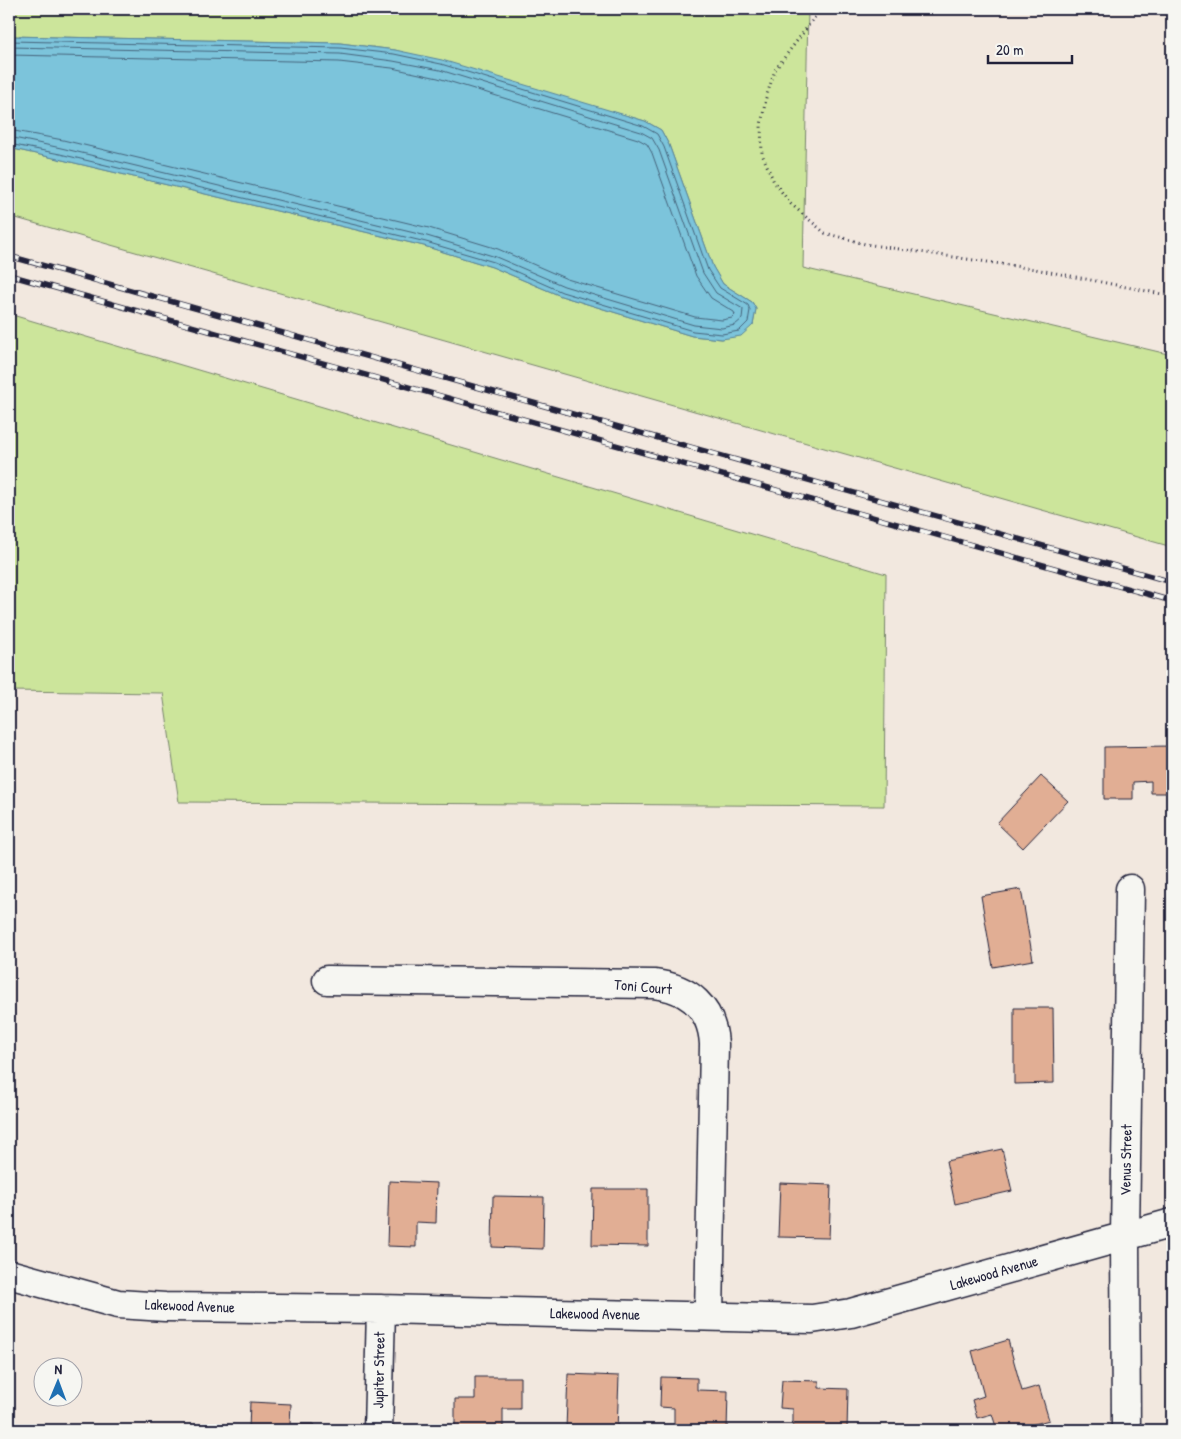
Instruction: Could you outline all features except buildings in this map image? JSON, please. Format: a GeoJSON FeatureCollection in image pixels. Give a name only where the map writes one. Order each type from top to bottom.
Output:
{"type":"FeatureCollection","features":[{"type":"Feature","properties":{"kind":"street","name":"Venus Street"},"geometry":{"type":"LineString","coordinates":[[1126,1430],[1125,1236],[1130,889]]}},
{"type":"Feature","properties":{"kind":"street","name":"Toni Court"},"geometry":{"type":"LineString","coordinates":[[327,980],[654,984],[672,987],[692,998],[712,1026],[714,1044],[709,1316]]}},
{"type":"Feature","properties":{"kind":"street","name":"Lakewood Avenue"},"geometry":{"type":"LineString","coordinates":[[9,1274],[118,1304],[165,1307],[381,1309],[812,1319],[851,1313],[1172,1222]]}},
{"type":"Feature","properties":{"kind":"street","name":"Jupiter Street"},"geometry":{"type":"LineString","coordinates":[[378,1430],[381,1309]]}},
{"type":"Feature","properties":{"kind":"path"},"geometry":{"type":"LineString","coordinates":[[821,9],[775,70],[766,98],[761,125],[762,154],[774,182],[791,204],[825,233],[865,244],[1035,269],[1172,296]]}},
{"type":"Feature","properties":{"kind":"green space"},"geometry":{"type":"Polygon","coordinates":[[[9,9],[808,9],[803,268],[1172,355],[1172,547],[9,216],[9,148],[424,246],[492,267],[561,296],[692,336],[722,339],[753,325],[756,309],[752,302],[723,284],[713,267],[669,145],[661,130],[645,121],[395,50],[340,43],[9,36],[9,9]]]}},
{"type":"Feature","properties":{"kind":"green space"},"geometry":{"type":"Polygon","coordinates":[[[9,314],[886,574],[884,806],[179,802],[163,693],[9,691],[9,314]]]}},
{"type":"Feature","properties":{"kind":"water"},"geometry":{"type":"Polygon","coordinates":[[[9,36],[340,43],[395,50],[442,60],[645,121],[661,130],[669,145],[713,267],[723,284],[752,302],[756,309],[753,325],[741,336],[722,339],[692,336],[561,296],[492,267],[424,246],[9,148],[9,36]]]}},
{"type":"Feature","properties":{"kind":"railway"},"geometry":{"type":"LineString","coordinates":[[9,256],[1172,582]]}},
{"type":"Feature","properties":{"kind":"railway"},"geometry":{"type":"LineString","coordinates":[[9,275],[1172,601]]}}]}
